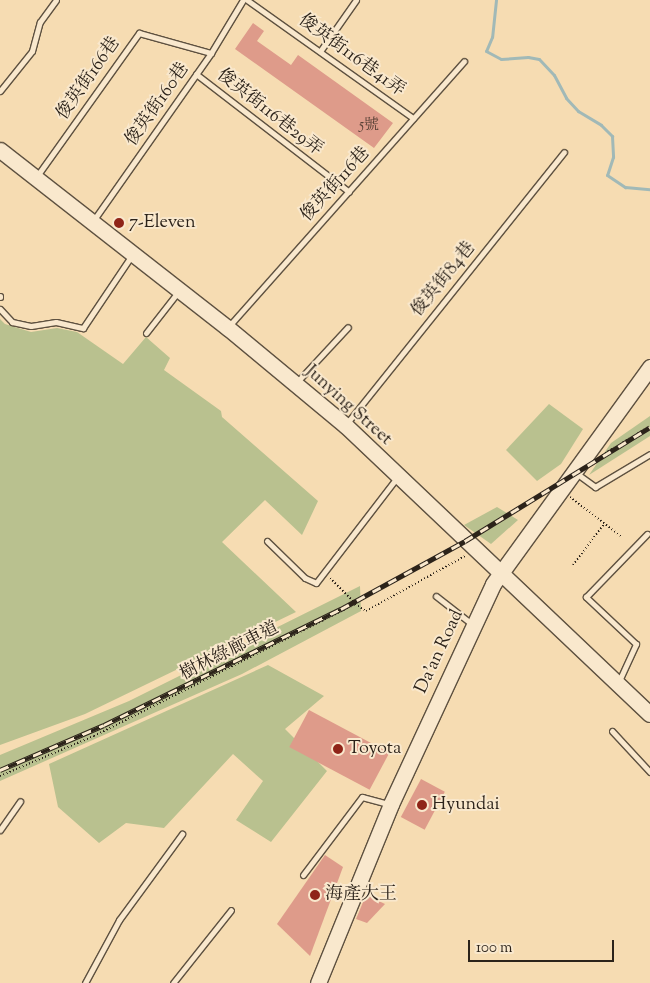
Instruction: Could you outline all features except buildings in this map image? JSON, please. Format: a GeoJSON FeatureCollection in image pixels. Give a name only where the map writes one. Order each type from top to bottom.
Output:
{"type":"FeatureCollection","features":[{"type":"Feature","properties":{"kind":"street","name":"Junying Street"},"geometry":{"type":"LineString","coordinates":[[0,150],[228,328],[345,425],[650,714]]}},
{"type":"Feature","properties":{"kind":"street","name":"Da'an Road"},"geometry":{"type":"LineString","coordinates":[[318,983],[391,804],[473,626],[501,572],[650,367]]}},
{"type":"Feature","properties":{"kind":"lane"},"geometry":{"type":"LineString","coordinates":[[0,92],[32,51],[40,22],[56,0]]}},
{"type":"Feature","properties":{"kind":"lane","name":"俊英街116巷41弄"},"geometry":{"type":"LineString","coordinates":[[245,0],[321,50],[413,118]]}},
{"type":"Feature","properties":{"kind":"lane","name":"俊英街160巷"},"geometry":{"type":"LineString","coordinates":[[92,223],[211,53],[245,0]]}},
{"type":"Feature","properties":{"kind":"lane"},"geometry":{"type":"LineString","coordinates":[[321,50],[356,0]]}},
{"type":"Feature","properties":{"kind":"lane","name":"俊英街166巷"},"geometry":{"type":"LineString","coordinates":[[36,178],[139,33],[211,53]]}},
{"type":"Feature","properties":{"kind":"lane","name":"俊英街116巷"},"geometry":{"type":"LineString","coordinates":[[228,328],[464,61]]}},
{"type":"Feature","properties":{"kind":"lane","name":"俊英街116巷29弄"},"geometry":{"type":"LineString","coordinates":[[196,74],[349,192]]}},
{"type":"Feature","properties":{"kind":"lane","name":"俊英街84巷"},"geometry":{"type":"LineString","coordinates":[[345,425],[564,152]]}},
{"type":"Feature","properties":{"kind":"lane"},"geometry":{"type":"LineString","coordinates":[[0,309],[12,322],[31,326],[56,322],[83,328],[133,254]]}},
{"type":"Feature","properties":{"kind":"lane"},"geometry":{"type":"LineString","coordinates":[[146,333],[180,291]]}},
{"type":"Feature","properties":{"kind":"lane"},"geometry":{"type":"LineString","coordinates":[[296,383],[348,327]]}},
{"type":"Feature","properties":{"kind":"lane"},"geometry":{"type":"LineString","coordinates":[[574,471],[595,487],[650,454]]}},
{"type":"Feature","properties":{"kind":"lane"},"geometry":{"type":"LineString","coordinates":[[267,541],[306,578],[316,583],[399,476]]}},
{"type":"Feature","properties":{"kind":"lane"},"geometry":{"type":"LineString","coordinates":[[618,683],[636,644],[586,597],[646,534]]}},
{"type":"Feature","properties":{"kind":"lane"},"geometry":{"type":"LineString","coordinates":[[436,596],[473,626]]}},
{"type":"Feature","properties":{"kind":"lane"},"geometry":{"type":"LineString","coordinates":[[612,731],[650,772]]}},
{"type":"Feature","properties":{"kind":"lane"},"geometry":{"type":"LineString","coordinates":[[304,875],[362,797],[391,804]]}},
{"type":"Feature","properties":{"kind":"lane"},"geometry":{"type":"LineString","coordinates":[[0,830],[20,801]]}},
{"type":"Feature","properties":{"kind":"lane"},"geometry":{"type":"LineString","coordinates":[[85,983],[119,920],[182,834]]}},
{"type":"Feature","properties":{"kind":"lane"},"geometry":{"type":"LineString","coordinates":[[173,983],[231,910]]}},
{"type":"Feature","properties":{"kind":"path"},"geometry":{"type":"LineString","coordinates":[[597,456],[606,455],[650,426]]}},
{"type":"Feature","properties":{"kind":"path"},"geometry":{"type":"LineString","coordinates":[[559,491],[622,537]]}},
{"type":"Feature","properties":{"kind":"path"},"geometry":{"type":"LineString","coordinates":[[573,565],[604,524]]}},
{"type":"Feature","properties":{"kind":"path","name":"樹林綠廊車道"},"geometry":{"type":"LineString","coordinates":[[0,776],[94,736],[355,604],[366,610],[467,555]]}},
{"type":"Feature","properties":{"kind":"path"},"geometry":{"type":"LineString","coordinates":[[325,573],[355,604]]}},
{"type":"Feature","properties":{"kind":"green space"},"geometry":{"type":"Polygon","coordinates":[[[0,319],[5,324],[31,332],[57,328],[77,332],[123,364],[146,337],[170,358],[164,370],[221,411],[222,417],[318,501],[302,535],[265,500],[222,542],[296,612],[85,714],[0,745],[0,319]]]}},
{"type":"Feature","properties":{"kind":"green space"},"geometry":{"type":"Polygon","coordinates":[[[549,404],[583,429],[561,464],[537,481],[506,450],[549,404]]]}},
{"type":"Feature","properties":{"kind":"green space"},"geometry":{"type":"Polygon","coordinates":[[[650,416],[650,436],[589,475],[611,443],[650,416]]]}},
{"type":"Feature","properties":{"kind":"green space"},"geometry":{"type":"Polygon","coordinates":[[[497,507],[518,520],[491,544],[464,525],[497,507]]]}},
{"type":"Feature","properties":{"kind":"green space"},"geometry":{"type":"Polygon","coordinates":[[[360,586],[361,611],[242,674],[0,781],[0,755],[129,701],[360,586]]]}},
{"type":"Feature","properties":{"kind":"green space"},"geometry":{"type":"Polygon","coordinates":[[[268,665],[324,696],[285,729],[327,771],[271,842],[236,820],[263,781],[233,754],[164,828],[126,823],[99,843],[58,807],[49,764],[268,665]]]}},
{"type":"Feature","properties":{"kind":"waterway"},"geometry":{"type":"LineString","coordinates":[[496,0],[492,37],[486,51],[501,59],[528,57],[539,59],[554,75],[566,98],[578,111],[601,125],[612,136],[613,157],[607,175],[625,187],[650,189]]}},
{"type":"Feature","properties":{"kind":"railway"},"geometry":{"type":"LineString","coordinates":[[0,770],[104,725],[341,609],[465,541],[650,427]]}},
{"type":"Feature","properties":{"kind":"place","name":"7-Eleven"},"geometry":{"type":"Point","coordinates":[119,223]}},
{"type":"Feature","properties":{"kind":"place","name":"Toyota"},"geometry":{"type":"Point","coordinates":[338,749]}},
{"type":"Feature","properties":{"kind":"place","name":"Hyundai"},"geometry":{"type":"Point","coordinates":[422,805]}},
{"type":"Feature","properties":{"kind":"place","name":"海產大王"},"geometry":{"type":"Point","coordinates":[315,895]}}]}
